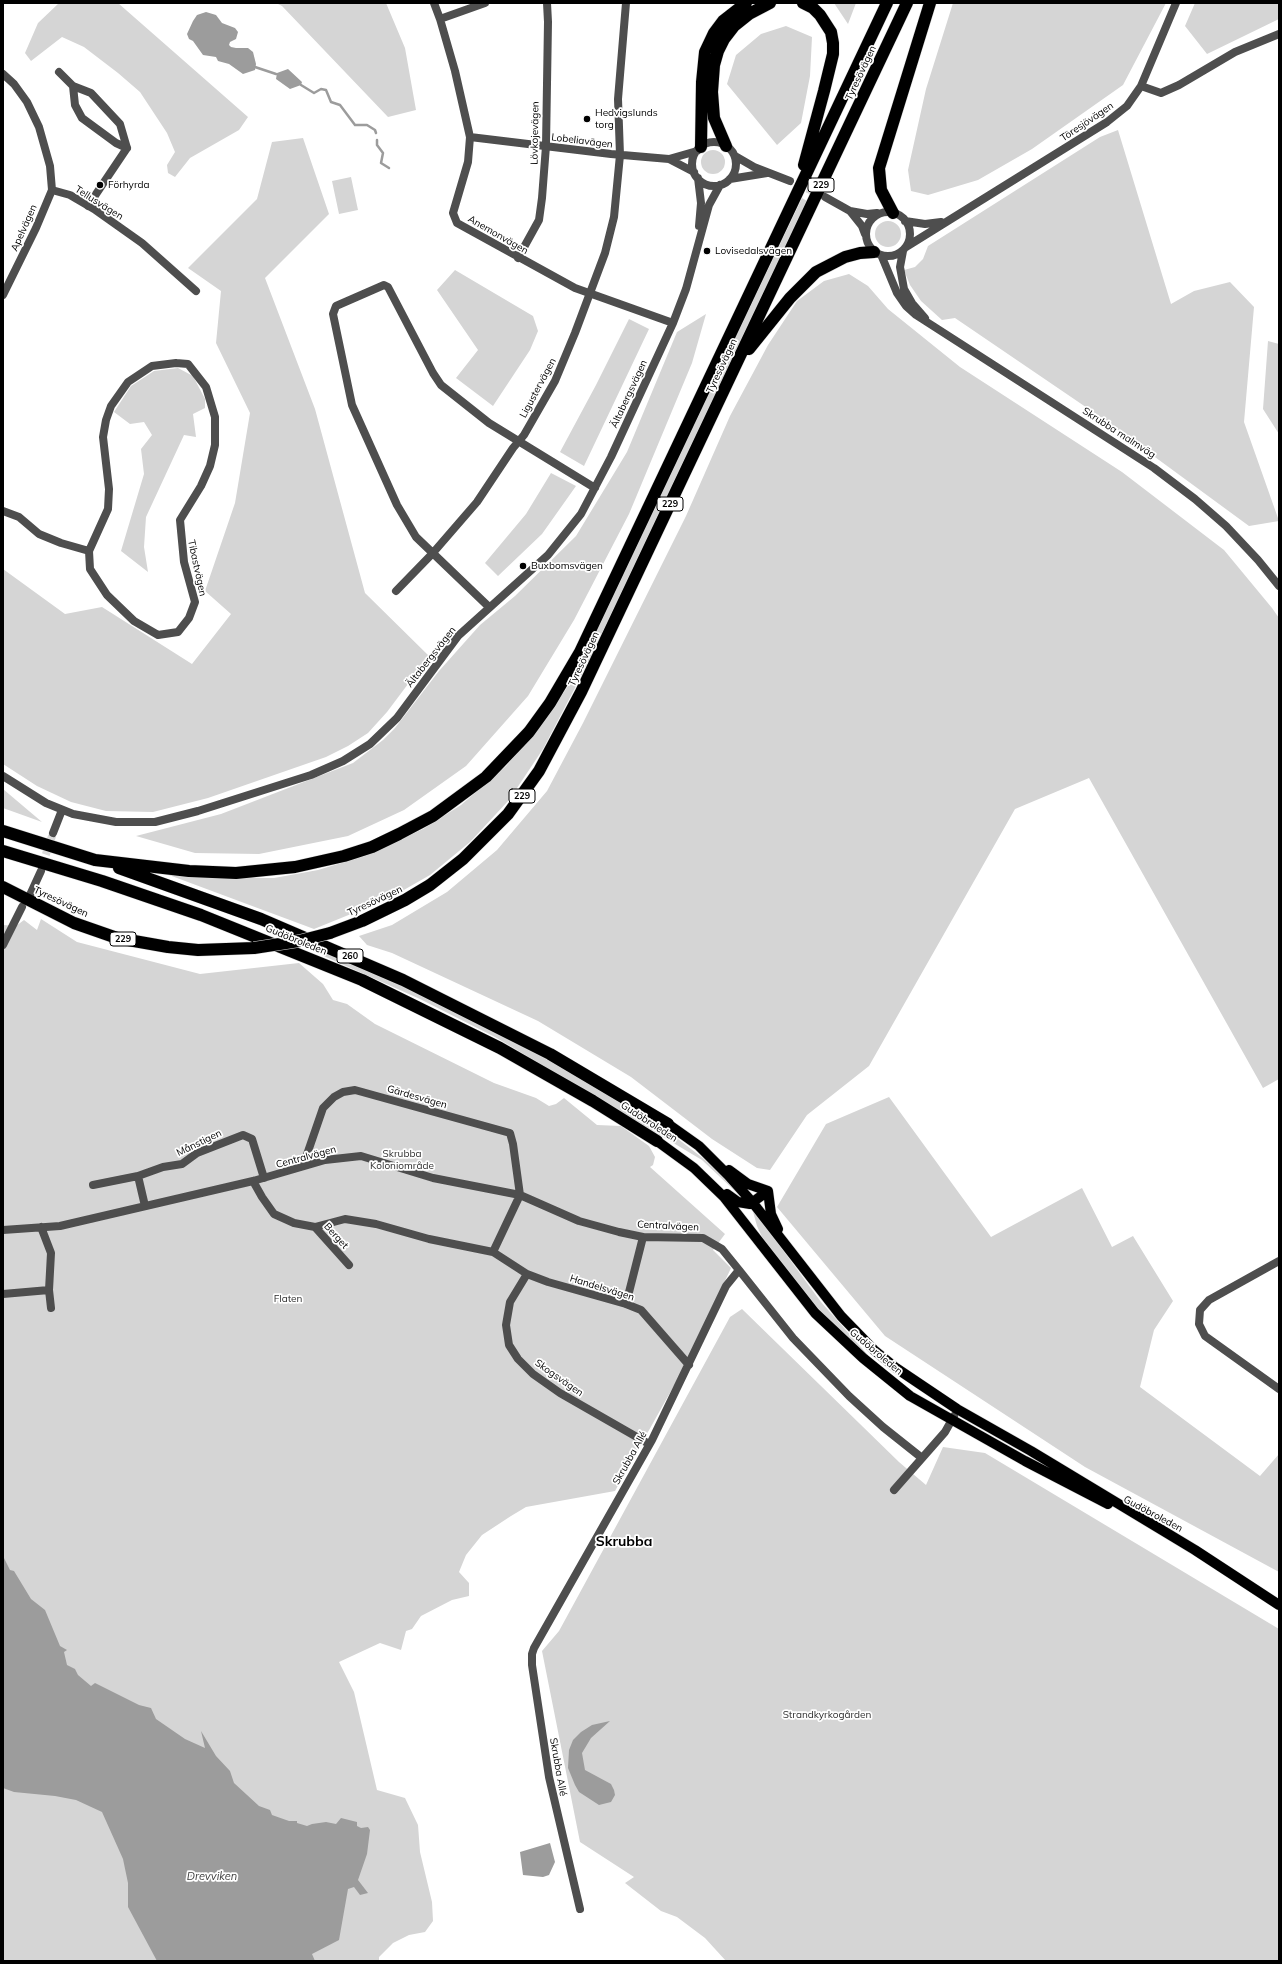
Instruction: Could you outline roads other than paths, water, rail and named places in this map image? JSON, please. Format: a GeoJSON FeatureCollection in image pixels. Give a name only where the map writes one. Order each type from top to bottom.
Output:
{"type":"FeatureCollection","features":[{"type":"Feature","properties":{"kind":"highway"},"geometry":{"type":"LineString","coordinates":[[699,149],[705,52],[714,33],[723,21],[746,3]]}},
{"type":"Feature","properties":{"kind":"highway"},"geometry":{"type":"LineString","coordinates":[[726,146],[714,118],[712,92],[714,66],[718,51],[724,39],[734,26],[748,14],[770,3]]}},
{"type":"Feature","properties":{"kind":"highway"},"geometry":{"type":"LineString","coordinates":[[793,203],[815,129],[833,54],[831,32],[827,23],[813,8],[803,3]]}},
{"type":"Feature","properties":{"kind":"highway","name":"Tyresövägen"},"geometry":{"type":"LineString","coordinates":[[3,831],[95,860],[189,871],[236,873],[295,867],[365,849],[399,834],[446,807],[490,772],[529,732],[554,696],[580,652],[887,3]]}},
{"type":"Feature","properties":{"kind":"highway","name":"Tyresövägen"},"geometry":{"type":"LineString","coordinates":[[3,887],[74,923],[117,938],[168,947],[198,950],[254,948],[299,941],[330,933],[380,914],[430,885],[463,859],[490,834],[524,793],[552,749],[567,721],[907,3]]}},
{"type":"Feature","properties":{"kind":"highway"},"geometry":{"type":"LineString","coordinates":[[893,213],[881,190],[880,168],[883,150],[930,3]]}},
{"type":"Feature","properties":{"kind":"highway"},"geometry":{"type":"LineString","coordinates":[[735,366],[790,298],[816,272],[845,257],[860,253],[878,255]]}},
{"type":"Feature","properties":{"kind":"highway","name":"Gudöbroleden"},"geometry":{"type":"LineString","coordinates":[[3,851],[102,881],[201,915],[362,980],[500,1048],[593,1101],[657,1141]]}},
{"type":"Feature","properties":{"kind":"highway","name":"Gudöbroleden"},"geometry":{"type":"LineString","coordinates":[[95,860],[261,919],[403,980],[550,1054],[668,1124]]}},
{"type":"Feature","properties":{"kind":"main road","name":"Gudöbroleden"},"geometry":{"type":"LineString","coordinates":[[668,1124],[699,1146],[753,1203],[841,1316],[874,1350],[924,1388],[957,1409],[1031,1451],[1195,1550],[1279,1605]]}},
{"type":"Feature","properties":{"kind":"main road","name":"Gudöbroleden"},"geometry":{"type":"LineString","coordinates":[[657,1141],[703,1176],[739,1215],[787,1280],[815,1313],[863,1358],[910,1396],[1025,1461],[1195,1550]]}},
{"type":"Feature","properties":{"kind":"main road"},"geometry":{"type":"LineString","coordinates":[[699,1146],[748,1184],[768,1191]]}},
{"type":"Feature","properties":{"kind":"main road"},"geometry":{"type":"LineString","coordinates":[[703,1176],[738,1202],[747,1204],[753,1203],[768,1191]]}},
{"type":"Feature","properties":{"kind":"main road"},"geometry":{"type":"LineString","coordinates":[[768,1191],[771,1214],[787,1247]]}},
{"type":"Feature","properties":{"kind":"street","name":"Anemonvägen"},"geometry":{"type":"LineString","coordinates":[[434,3],[455,71],[470,137],[468,162],[453,216],[460,225],[561,281],[590,294],[673,323]]}},
{"type":"Feature","properties":{"kind":"street"},"geometry":{"type":"LineString","coordinates":[[440,19],[485,3]]}},
{"type":"Feature","properties":{"kind":"street","name":"Lövkojevägen"},"geometry":{"type":"LineString","coordinates":[[518,258],[539,220],[546,146],[547,3]]}},
{"type":"Feature","properties":{"kind":"street"},"geometry":{"type":"LineString","coordinates":[[626,3],[618,99],[620,155],[669,159],[699,149],[708,143],[715,142],[726,146],[735,156],[768,173],[790,181]]}},
{"type":"Feature","properties":{"kind":"street","name":"Töresjövägen"},"geometry":{"type":"LineString","coordinates":[[904,249],[946,221],[1002,188],[1107,122],[1127,106],[1141,86],[1176,3]]}},
{"type":"Feature","properties":{"kind":"street"},"geometry":{"type":"LineString","coordinates":[[1141,86],[1161,93],[1179,85],[1235,52],[1279,34]]}},
{"type":"Feature","properties":{"kind":"street"},"geometry":{"type":"LineString","coordinates":[[59,72],[72,86],[91,93],[120,124],[127,148]]}},
{"type":"Feature","properties":{"kind":"street"},"geometry":{"type":"LineString","coordinates":[[3,74],[14,84],[27,102],[39,127],[50,166],[52,190]]}},
{"type":"Feature","properties":{"kind":"street"},"geometry":{"type":"LineString","coordinates":[[72,86],[75,105],[82,118],[116,143],[127,148]]}},
{"type":"Feature","properties":{"kind":"street","name":"Lobeliavägen"},"geometry":{"type":"LineString","coordinates":[[470,137],[620,155]]}},
{"type":"Feature","properties":{"kind":"street"},"geometry":{"type":"LineString","coordinates":[[88,206],[127,148]]}},
{"type":"Feature","properties":{"kind":"street"},"geometry":{"type":"LineString","coordinates":[[696,175],[692,163],[693,156],[699,149]]}},
{"type":"Feature","properties":{"kind":"street","name":"Ligustervägen"},"geometry":{"type":"LineString","coordinates":[[396,591],[432,554],[477,502],[513,448],[519,442],[555,381],[605,253],[614,217],[620,155]]}},
{"type":"Feature","properties":{"kind":"street"},"geometry":{"type":"LineString","coordinates":[[730,179],[736,167],[735,156]]}},
{"type":"Feature","properties":{"kind":"street"},"geometry":{"type":"LineString","coordinates":[[669,159],[712,186],[720,185],[730,179],[768,173]]}},
{"type":"Feature","properties":{"kind":"street","name":"Ältabergsvägen"},"geometry":{"type":"LineString","coordinates":[[696,175],[701,203],[696,247]]}},
{"type":"Feature","properties":{"kind":"street","name":"Ältabergsvägen"},"geometry":{"type":"LineString","coordinates":[[3,776],[46,803],[62,810],[104,821],[135,823],[155,822],[198,811],[332,766],[358,752],[385,731],[408,704],[454,642],[489,607],[526,576],[559,544],[581,514],[595,488],[673,323],[686,289],[696,247],[709,205],[720,185]]}},
{"type":"Feature","properties":{"kind":"street","name":"Tellusvägen"},"geometry":{"type":"LineString","coordinates":[[52,190],[70,195],[142,243],[196,291]]}},
{"type":"Feature","properties":{"kind":"street","name":"Apelvägen"},"geometry":{"type":"LineString","coordinates":[[3,295],[36,228],[52,190]]}},
{"type":"Feature","properties":{"kind":"street"},"geometry":{"type":"LineString","coordinates":[[825,197],[850,211],[867,214],[885,212],[900,215],[905,220],[909,229],[910,238],[904,249],[896,256],[878,255],[870,248],[862,226],[850,211]]}},
{"type":"Feature","properties":{"kind":"street"},"geometry":{"type":"LineString","coordinates":[[865,234],[867,225],[878,213]]}},
{"type":"Feature","properties":{"kind":"street","name":"Töresjövägen"},"geometry":{"type":"LineString","coordinates":[[905,220],[932,224],[946,221]]}},
{"type":"Feature","properties":{"kind":"street","name":"Skrubba malmväg"},"geometry":{"type":"LineString","coordinates":[[904,249],[900,267],[904,289],[912,303],[928,321]]}},
{"type":"Feature","properties":{"kind":"street","name":"Skrubba malmväg"},"geometry":{"type":"LineString","coordinates":[[878,255],[897,292],[906,306],[916,315],[928,321],[1154,468],[1195,499],[1226,526],[1258,560],[1279,586]]}},
{"type":"Feature","properties":{"kind":"street"},"geometry":{"type":"LineString","coordinates":[[489,607],[432,554],[416,537],[403,517],[352,405],[333,314],[336,306],[384,285],[388,287],[436,380],[476,414],[595,488]]}},
{"type":"Feature","properties":{"kind":"street","name":"Tibastvägen"},"geometry":{"type":"LineString","coordinates":[[176,363],[188,364],[206,387],[215,417],[215,445],[210,466],[201,486],[180,520],[184,562],[195,602],[189,618],[178,632],[158,635],[134,620],[107,595],[90,569],[89,551],[108,509],[109,489],[103,437],[106,420],[111,406],[128,382],[152,366],[176,363]]}},
{"type":"Feature","properties":{"kind":"street"},"geometry":{"type":"LineString","coordinates":[[3,511],[19,517],[39,534],[61,543],[89,551]]}},
{"type":"Feature","properties":{"kind":"street"},"geometry":{"type":"LineString","coordinates":[[54,833],[62,810]]}},
{"type":"Feature","properties":{"kind":"street"},"geometry":{"type":"LineString","coordinates":[[30,895],[41,871]]}},
{"type":"Feature","properties":{"kind":"street"},"geometry":{"type":"LineString","coordinates":[[3,945],[6,930],[22,907]]}},
{"type":"Feature","properties":{"kind":"street","name":"Gärdesvägen"},"geometry":{"type":"LineString","coordinates":[[304,1166],[323,1108],[334,1097],[343,1092],[355,1090],[510,1133],[514,1144],[520,1195]]}},
{"type":"Feature","properties":{"kind":"street","name":"Månstigen"},"geometry":{"type":"LineString","coordinates":[[93,1184],[138,1176],[163,1167],[182,1164],[197,1153],[243,1135],[252,1139],[264,1178]]}},
{"type":"Feature","properties":{"kind":"street","name":"Centralvägen"},"geometry":{"type":"LineString","coordinates":[[4,1229],[60,1226],[253,1181],[326,1160],[361,1156],[433,1178],[520,1195],[579,1221],[643,1237],[703,1238],[722,1249],[739,1270]]}},
{"type":"Feature","properties":{"kind":"street"},"geometry":{"type":"LineString","coordinates":[[138,1176],[145,1206]]}},
{"type":"Feature","properties":{"kind":"street","name":"Berget"},"geometry":{"type":"LineString","coordinates":[[253,1181],[274,1214],[294,1223],[315,1227],[349,1265]]}},
{"type":"Feature","properties":{"kind":"street"},"geometry":{"type":"LineString","coordinates":[[493,1252],[520,1195]]}},
{"type":"Feature","properties":{"kind":"street","name":"Handelsvägen"},"geometry":{"type":"LineString","coordinates":[[315,1227],[345,1219],[376,1224],[429,1239],[493,1252],[527,1274],[548,1282],[626,1304],[641,1310],[689,1365]]}},
{"type":"Feature","properties":{"kind":"street"},"geometry":{"type":"LineString","coordinates":[[42,1227],[51,1254],[48,1290],[51,1308]]}},
{"type":"Feature","properties":{"kind":"street"},"geometry":{"type":"LineString","coordinates":[[626,1304],[643,1237]]}},
{"type":"Feature","properties":{"kind":"street"},"geometry":{"type":"LineString","coordinates":[[1279,1261],[1209,1300],[1200,1310],[1199,1324],[1205,1336],[1279,1389]]}},
{"type":"Feature","properties":{"kind":"street"},"geometry":{"type":"LineString","coordinates":[[739,1270],[793,1338],[818,1364],[883,1427],[922,1458]]}},
{"type":"Feature","properties":{"kind":"street","name":"Skrubba Allé"},"geometry":{"type":"LineString","coordinates":[[580,1909],[548,1777],[532,1665],[532,1654],[650,1444],[726,1286],[739,1270]]}},
{"type":"Feature","properties":{"kind":"street","name":"Skogsvägen"},"geometry":{"type":"LineString","coordinates":[[527,1274],[510,1302],[506,1325],[509,1345],[518,1359],[533,1374],[560,1393],[650,1444]]}},
{"type":"Feature","properties":{"kind":"street"},"geometry":{"type":"LineString","coordinates":[[3,1294],[48,1290]]}},
{"type":"Feature","properties":{"kind":"street"},"geometry":{"type":"LineString","coordinates":[[894,1490],[952,1420],[957,1409]]}},
{"type":"Feature","properties":{"kind":"water"},"geometry":{"type":"Polygon","coordinates":[[[206,12],[216,15],[222,23],[235,28],[238,32],[236,39],[230,42],[229,45],[236,48],[248,48],[253,52],[256,64],[255,70],[243,74],[229,64],[218,61],[216,57],[203,55],[193,41],[189,39],[187,34],[193,21],[197,15],[206,12]]]}},
{"type":"Feature","properties":{"kind":"water"},"geometry":{"type":"Polygon","coordinates":[[[288,69],[302,82],[301,85],[290,89],[276,79],[277,73],[288,69]]]}},
{"type":"Feature","properties":{"kind":"water","name":"Drevviken"},"geometry":{"type":"Polygon","coordinates":[[[3,1556],[10,1570],[14,1571],[31,1599],[45,1610],[60,1646],[67,1650],[64,1652],[67,1665],[75,1669],[78,1675],[91,1686],[95,1683],[139,1705],[151,1708],[156,1719],[185,1739],[205,1748],[201,1731],[216,1756],[230,1771],[234,1783],[259,1806],[270,1810],[272,1815],[289,1821],[297,1821],[297,1823],[307,1826],[326,1822],[336,1824],[341,1818],[357,1822],[357,1826],[361,1828],[368,1827],[370,1830],[367,1854],[358,1880],[368,1893],[360,1895],[354,1887],[348,1889],[339,1940],[312,1954],[315,1961],[157,1961],[128,1907],[128,1883],[123,1859],[102,1812],[76,1800],[55,1796],[14,1792],[3,1788],[3,1556]]]}},
{"type":"Feature","properties":{"kind":"water"},"geometry":{"type":"Polygon","coordinates":[[[610,1721],[591,1738],[582,1753],[585,1770],[611,1784],[614,1790],[615,1795],[611,1802],[599,1805],[579,1792],[575,1785],[568,1768],[569,1750],[573,1740],[581,1732],[592,1725],[610,1721]]]}},
{"type":"Feature","properties":{"kind":"water"},"geometry":{"type":"Polygon","coordinates":[[[550,1843],[555,1862],[549,1875],[543,1877],[523,1875],[520,1852],[550,1843]]]}},
{"type":"Feature","properties":{"kind":"waterway"},"geometry":{"type":"LineString","coordinates":[[255,67],[276,74]]}},
{"type":"Feature","properties":{"kind":"waterway"},"geometry":{"type":"LineString","coordinates":[[301,85],[314,93],[321,89],[326,90],[331,102],[340,105],[355,125],[367,125],[375,130],[376,133]]}},
{"type":"Feature","properties":{"kind":"waterway"},"geometry":{"type":"LineString","coordinates":[[377,140],[377,145],[383,153],[381,163],[389,168]]}},
{"type":"Feature","properties":{"kind":"tunnel"},"geometry":{"type":"LineString","coordinates":[[796,184],[820,194]]}},
{"type":"Feature","properties":{"kind":"tunnel"},"geometry":{"type":"LineString","coordinates":[[42,866],[53,833]]}},
{"type":"Feature","properties":{"kind":"place","name":"Hedvigslunds torg"},"geometry":{"type":"Point","coordinates":[587,119]}},
{"type":"Feature","properties":{"kind":"place","name":"Förhyrda"},"geometry":{"type":"Point","coordinates":[100,185]}},
{"type":"Feature","properties":{"kind":"place","name":"Lovisedalsvägen"},"geometry":{"type":"Point","coordinates":[707,251]}},
{"type":"Feature","properties":{"kind":"place","name":"Buxbomsvägen"},"geometry":{"type":"Point","coordinates":[523,566]}},
{"type":"Feature","properties":{"kind":"district","name":"Skrubba"},"geometry":{"type":"Point","coordinates":[624,1542]}},
{"type":"Feature","properties":{"kind":"park label","name":"Skrubba Koloniområde"},"geometry":{"type":"Point","coordinates":[402,1160]}},
{"type":"Feature","properties":{"kind":"park label","name":"Flaten"},"geometry":{"type":"Point","coordinates":[288,1299]}},
{"type":"Feature","properties":{"kind":"park label","name":"Strandkyrkogården"},"geometry":{"type":"Point","coordinates":[827,1715]}}]}
